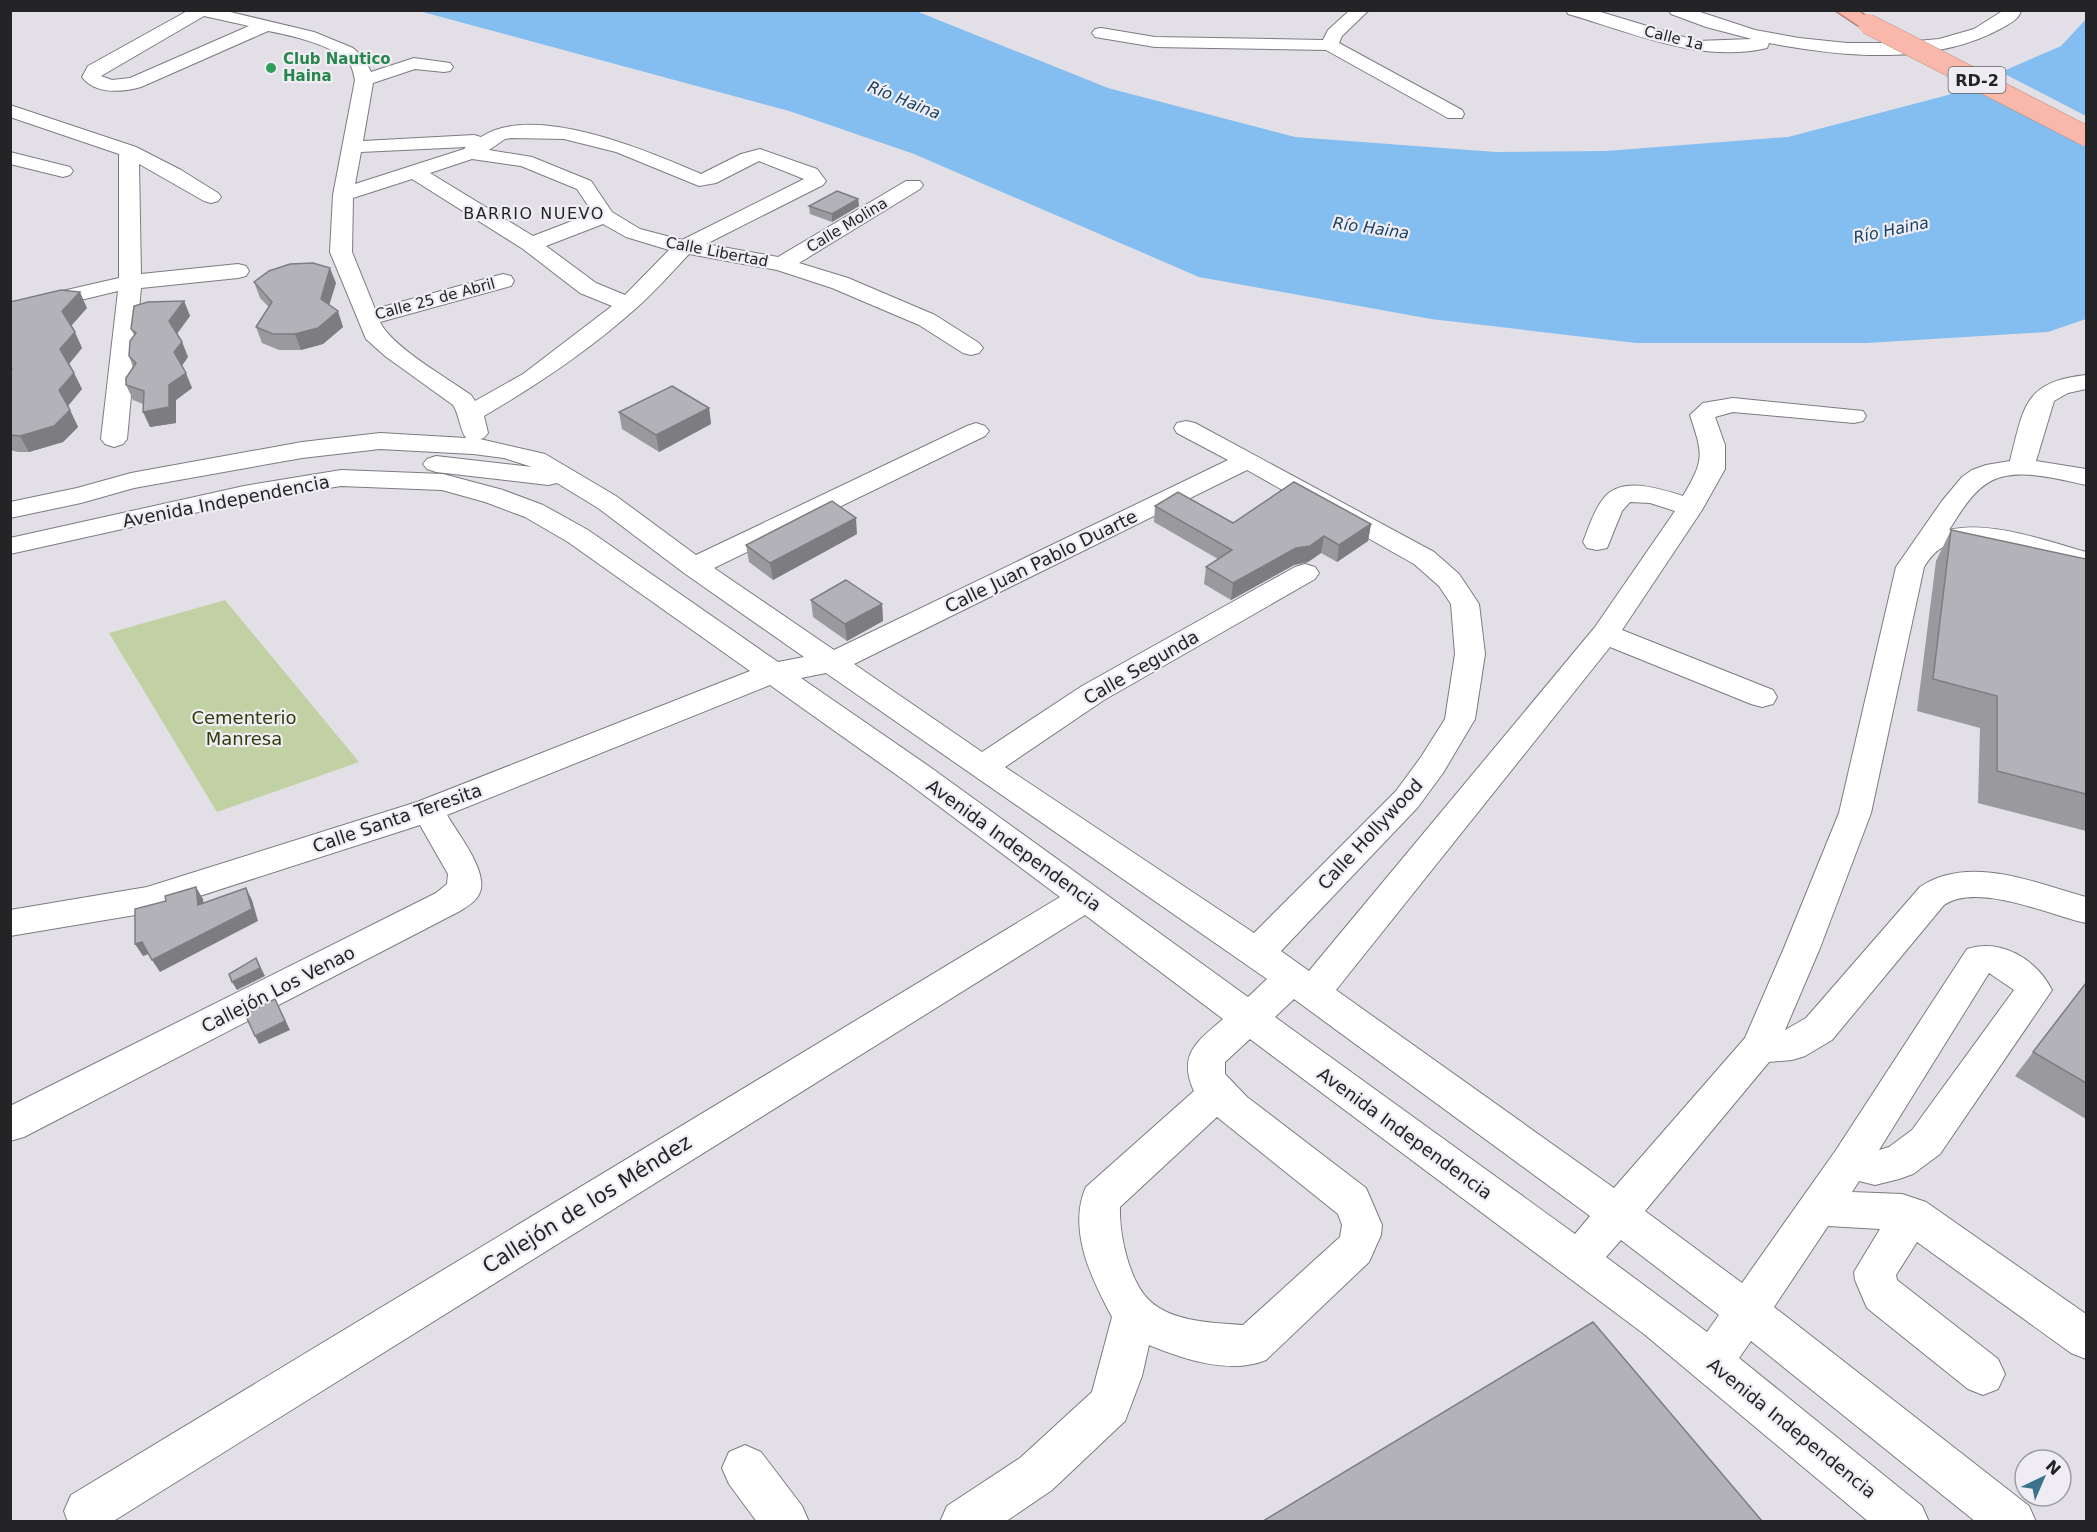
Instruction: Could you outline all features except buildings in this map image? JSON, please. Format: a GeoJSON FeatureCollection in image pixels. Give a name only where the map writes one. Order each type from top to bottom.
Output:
{"type":"FeatureCollection","features":[{"type":"Feature","properties":{"kind":"highway","name":"RD-2"},"geometry":{"type":"LineString","coordinates":[[1843,10],[1873,19],[2086,124]]}},
{"type":"Feature","properties":{"kind":"highway","name":"RD-2"},"geometry":{"type":"LineString","coordinates":[[1873,19],[2086,136]]}},
{"type":"Feature","properties":{"kind":"street"},"geometry":{"type":"LineString","coordinates":[[1330,45],[1334,34],[1361,10]]}},
{"type":"Feature","properties":{"kind":"street","name":"Calle 1a"},"geometry":{"type":"LineString","coordinates":[[1574,10],[1696,46],[1747,46],[1776,40]]}},
{"type":"Feature","properties":{"kind":"street"},"geometry":{"type":"LineString","coordinates":[[1677,10],[1696,18],[1776,40],[1828,47],[1878,50],[1954,41],[1979,24],[2000,24],[2012,15],[2013,10]]}},
{"type":"Feature","properties":{"kind":"street"},"geometry":{"type":"LineString","coordinates":[[264,26],[135,83],[121,86],[108,85],[96,82],[91,77],[94,70],[200,11],[317,38],[342,50],[358,62],[364,80],[343,195],[341,252],[374,334],[462,400],[471,413],[476,428],[458,465]]}},
{"type":"Feature","properties":{"kind":"street"},"geometry":{"type":"LineString","coordinates":[[1101,33],[1166,42],[1330,45],[1455,114]]}},
{"type":"Feature","properties":{"kind":"street"},"geometry":{"type":"LineString","coordinates":[[364,80],[414,63],[444,67]]}},
{"type":"Feature","properties":{"kind":"street"},"geometry":{"type":"LineString","coordinates":[[10,111],[129,151],[174,174],[211,197]]}},
{"type":"Feature","properties":{"kind":"street"},"geometry":{"type":"LineString","coordinates":[[343,195],[471,153],[505,132],[564,133],[623,148],[699,180],[709,179],[748,158],[760,155],[810,173],[816,181],[684,247],[628,304],[531,380],[471,413]]}},
{"type":"Feature","properties":{"kind":"street"},"geometry":{"type":"LineString","coordinates":[[352,147],[490,140]]}},
{"type":"Feature","properties":{"kind":"street"},"geometry":{"type":"LineString","coordinates":[[114,439],[130,282],[129,151]]}},
{"type":"Feature","properties":{"kind":"street","name":"Calle Libertad"},"geometry":{"type":"LineString","coordinates":[[471,153],[525,161],[584,186],[605,216],[633,233],[684,247],[782,264],[840,283],[927,320],[971,348]]}},
{"type":"Feature","properties":{"kind":"street"},"geometry":{"type":"LineString","coordinates":[[10,158],[63,171]]}},
{"type":"Feature","properties":{"kind":"street"},"geometry":{"type":"LineString","coordinates":[[10,174],[33,163]]}},
{"type":"Feature","properties":{"kind":"street"},"geometry":{"type":"LineString","coordinates":[[415,172],[531,244],[588,288],[628,304]]}},
{"type":"Feature","properties":{"kind":"street","name":"Calle Molina"},"geometry":{"type":"LineString","coordinates":[[782,264],[913,186]]}},
{"type":"Feature","properties":{"kind":"street"},"geometry":{"type":"LineString","coordinates":[[531,244],[605,216]]}},
{"type":"Feature","properties":{"kind":"street"},"geometry":{"type":"LineString","coordinates":[[10,310],[130,282],[238,271]]}},
{"type":"Feature","properties":{"kind":"street","name":"Calle 25 de Abril"},"geometry":{"type":"LineString","coordinates":[[368,318],[503,281]]}},
{"type":"Feature","properties":{"kind":"street"},"geometry":{"type":"LineString","coordinates":[[2021,468],[2040,404],[2046,394],[2063,386],[2086,382]]}},
{"type":"Feature","properties":{"kind":"street"},"geometry":{"type":"LineString","coordinates":[[1218,1093],[1100,1200],[1099,1220],[1107,1263],[1134,1315],[1173,1334],[1216,1345],[1251,1346],[1355,1249],[1363,1231],[1359,1214],[1352,1201],[1234,1109],[1218,1093],[1209,1082],[1205,1070],[1208,1055],[1249,1018],[1303,985],[1605,634],[1690,507],[1712,469],[1712,445],[1702,415],[1712,408],[1733,405],[1854,416]]}},
{"type":"Feature","properties":{"kind":"street","name":"Calle Hollywood"},"geometry":{"type":"LineString","coordinates":[[1186,428],[1424,558],[1449,580],[1465,604],[1470,654],[1460,719],[1432,765],[1407,799],[1257,952]]}},
{"type":"Feature","properties":{"kind":"street"},"geometry":{"type":"LineString","coordinates":[[694,567],[976,431]]}},
{"type":"Feature","properties":{"kind":"street","name":"Avenida Independencia"},"geometry":{"type":"LineString","coordinates":[[10,510],[81,495],[131,481],[302,450],[380,441],[458,465],[494,496],[534,511],[578,536],[919,774],[1659,1320],[1906,1521]]}},
{"type":"Feature","properties":{"kind":"street","name":"Avenida Independencia"},"geometry":{"type":"LineString","coordinates":[[10,546],[299,483],[458,465],[506,450],[536,459],[623,514],[694,567],[1303,985],[1618,1213],[2013,1521]]}},
{"type":"Feature","properties":{"kind":"street","name":"Calle Juan Pablo Duarte"},"geometry":{"type":"LineString","coordinates":[[772,673],[834,662],[1248,460]]}},
{"type":"Feature","properties":{"kind":"street"},"geometry":{"type":"LineString","coordinates":[[1578,1260],[1759,1047],[1802,948],[1855,813],[1910,567],[1920,550],[1972,482],[1991,471],[2021,468],[2068,472],[2086,477]]}},
{"type":"Feature","properties":{"kind":"street"},"geometry":{"type":"LineString","coordinates":[[1597,542],[1614,501],[1627,494],[1640,494],[1690,507]]}},
{"type":"Feature","properties":{"kind":"street"},"geometry":{"type":"LineString","coordinates":[[578,536],[623,514]]}},
{"type":"Feature","properties":{"kind":"street"},"geometry":{"type":"LineString","coordinates":[[1920,550],[1938,540],[1958,536],[1985,536],[2086,560]]}},
{"type":"Feature","properties":{"kind":"street","name":"Calle Segunda"},"geometry":{"type":"LineString","coordinates":[[982,766],[1093,693],[1305,573]]}},
{"type":"Feature","properties":{"kind":"street"},"geometry":{"type":"LineString","coordinates":[[1605,634],[1762,697]]}},
{"type":"Feature","properties":{"kind":"street","name":"Calle Santa Teresita"},"geometry":{"type":"LineString","coordinates":[[10,923],[147,900],[428,810],[772,673]]}},
{"type":"Feature","properties":{"kind":"street","name":"Callejón Los Venao"},"geometry":{"type":"LineString","coordinates":[[10,1125],[448,902],[464,890],[465,874],[428,810]]}},
{"type":"Feature","properties":{"kind":"street"},"geometry":{"type":"LineString","coordinates":[[1759,1047],[1792,1045],[1819,1029],[1932,896],[1946,887],[1961,884],[1984,885],[2086,910]]}},
{"type":"Feature","properties":{"kind":"street","name":"Callejón de los Méndez"},"geometry":{"type":"LineString","coordinates":[[87,1511],[1086,898]]}},
{"type":"Feature","properties":{"kind":"street"},"geometry":{"type":"LineString","coordinates":[[1711,1362],[1850,1162],[1979,959],[1989,957],[2028,979],[2034,990],[1926,1142],[1899,1162],[1875,1168],[1850,1162]]}},
{"type":"Feature","properties":{"kind":"street"},"geometry":{"type":"LineString","coordinates":[[1819,1208],[1902,1212],[1912,1215],[2086,1339]]}},
{"type":"Feature","properties":{"kind":"street"},"geometry":{"type":"LineString","coordinates":[[1912,1215],[1875,1272],[1876,1281],[1882,1294],[1983,1374]]}},
{"type":"Feature","properties":{"kind":"street"},"geometry":{"type":"LineString","coordinates":[[963,1521],[1036,1474],[1108,1406],[1120,1376],[1134,1315]]}},
{"type":"Feature","properties":{"kind":"street"},"geometry":{"type":"LineString","coordinates":[[745,1468],[786,1521]]}},
{"type":"Feature","properties":{"kind":"green space","name":"Cementerio Manresa"},"geometry":{"type":"Polygon","coordinates":[[[225,600],[359,762],[217,812],[109,633],[225,600]]]}},
{"type":"Feature","properties":{"kind":"water","name":"Río Haina"},"geometry":{"type":"Polygon","coordinates":[[[419,11],[916,11],[1108,88],[1295,137],[1496,152],[1606,151],[1788,137],[1948,95],[2061,46],[2086,19],[2086,319],[2048,332],[1867,343],[1636,343],[1431,319],[1199,277],[914,154],[789,111],[419,11]]]}},
{"type":"Feature","properties":{"kind":"pier"},"geometry":{"type":"Polygon","coordinates":[[[1997,70],[2086,116],[2086,143],[1971,82],[1997,70]]]}},
{"type":"Feature","properties":{"kind":"place","name":"Club Nautico Haina"},"geometry":{"type":"Point","coordinates":[271,68]}},
{"type":"Feature","properties":{"kind":"district","name":"BARRIO NUEVO"},"geometry":{"type":"Point","coordinates":[534,213]}}]}
